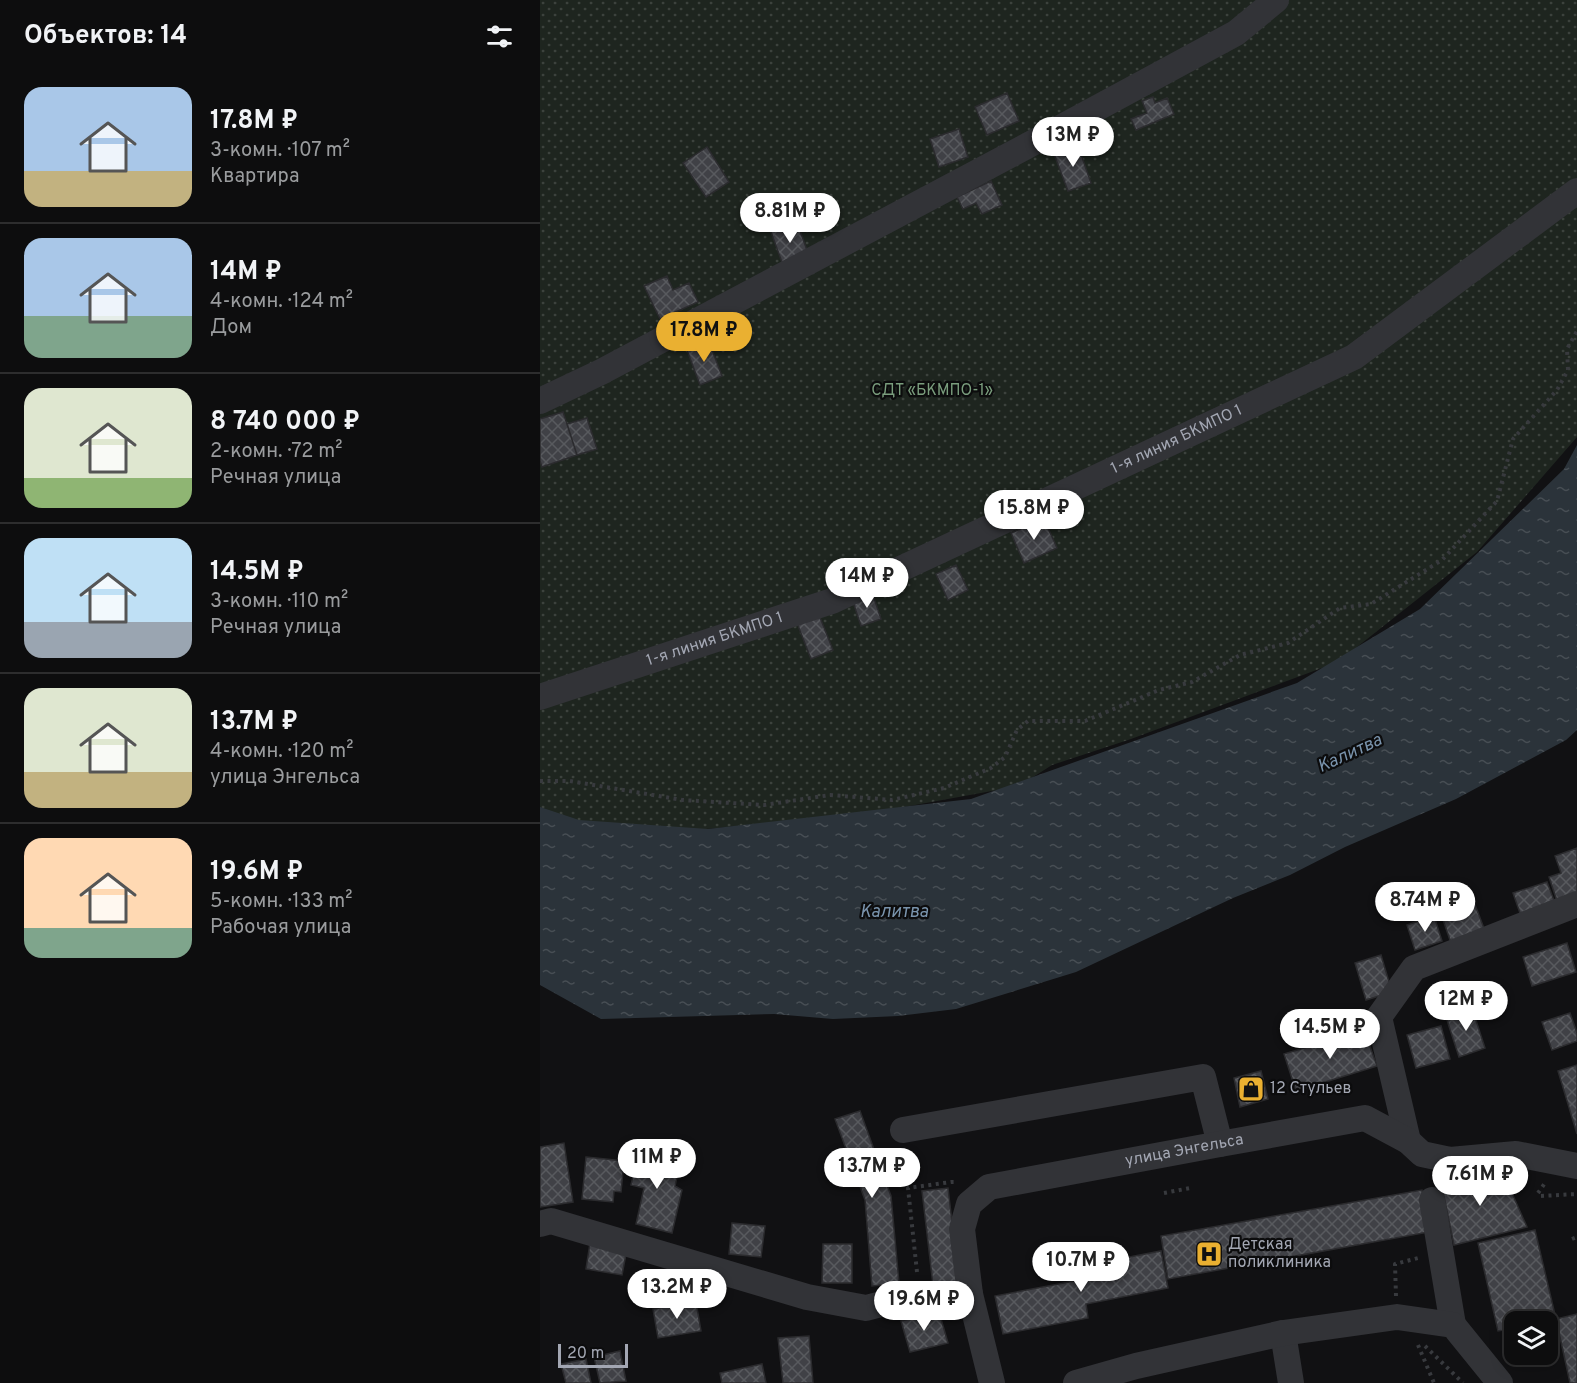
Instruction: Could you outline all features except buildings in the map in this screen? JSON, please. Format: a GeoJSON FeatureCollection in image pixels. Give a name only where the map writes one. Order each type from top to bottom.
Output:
{"type":"FeatureCollection","features":[{"type":"Feature","properties":{"kind":"street"},"geometry":{"type":"LineString","coordinates":[[540,401],[612,367],[1236,33],[1276,0]]}},
{"type":"Feature","properties":{"kind":"street","name":"1-я линия БКМПО 1"},"geometry":{"type":"LineString","coordinates":[[540,698],[832,600],[1354,357],[1577,191]]}},
{"type":"Feature","properties":{"kind":"street"},"geometry":{"type":"LineString","coordinates":[[1408,1141],[1379,1017],[1386,1007],[1414,968],[1577,904]]}},
{"type":"Feature","properties":{"kind":"street"},"geometry":{"type":"LineString","coordinates":[[903,1130],[1203,1077],[1220,1144]]}},
{"type":"Feature","properties":{"kind":"street","name":"улица Энгельса"},"geometry":{"type":"LineString","coordinates":[[988,1187],[1365,1118],[1408,1141],[1422,1154],[1449,1160],[1516,1154],[1577,1166]]}},
{"type":"Feature","properties":{"kind":"street"},"geometry":{"type":"LineString","coordinates":[[988,1187],[969,1204],[962,1229],[970,1294],[992,1383]]}},
{"type":"Feature","properties":{"kind":"street"},"geometry":{"type":"LineString","coordinates":[[1432,1200],[1452,1325],[1500,1383]]}},
{"type":"Feature","properties":{"kind":"street"},"geometry":{"type":"LineString","coordinates":[[540,1224],[551,1221],[807,1297],[866,1308],[920,1294],[970,1294]]}},
{"type":"Feature","properties":{"kind":"street"},"geometry":{"type":"LineString","coordinates":[[1076,1383],[1137,1375],[1283,1334],[1397,1317],[1452,1325]]}},
{"type":"Feature","properties":{"kind":"street"},"geometry":{"type":"LineString","coordinates":[[1283,1334],[1291,1383]]}},
{"type":"Feature","properties":{"kind":"path"},"geometry":{"type":"LineString","coordinates":[[540,781],[570,781],[682,800],[764,805],[830,795],[892,800],[944,789],[991,768],[1005,757],[1017,730],[1028,721],[1085,721],[1159,690],[1192,682],[1240,655],[1288,642],[1340,608],[1371,604],[1442,560],[1497,501],[1513,439],[1557,390],[1568,369],[1567,349],[1577,331]]}},
{"type":"Feature","properties":{"kind":"path"},"geometry":{"type":"LineString","coordinates":[[920,1294],[908,1188],[951,1182],[988,1187]]}},
{"type":"Feature","properties":{"kind":"path"},"geometry":{"type":"LineString","coordinates":[[1164,1192],[1190,1188]]}},
{"type":"Feature","properties":{"kind":"path"},"geometry":{"type":"LineString","coordinates":[[1541,1196],[1577,1194]]}},
{"type":"Feature","properties":{"kind":"path"},"geometry":{"type":"LineString","coordinates":[[1397,1317],[1395,1264],[1441,1252]]}},
{"type":"Feature","properties":{"kind":"path"},"geometry":{"type":"LineString","coordinates":[[1434,1383],[1414,1336],[1463,1383]]}},
{"type":"Feature","properties":{"kind":"green space","name":"СДТ «БКМПО-1»"},"geometry":{"type":"Polygon","coordinates":[[[540,0],[1577,0],[1577,437],[1477,552],[1338,662],[1131,739],[1052,765],[1019,786],[860,815],[661,833],[540,820],[540,0]]]}},
{"type":"Feature","properties":{"kind":"water","name":"Калитва"},"geometry":{"type":"Polygon","coordinates":[[[1577,445],[1577,730],[1566,740],[1456,799],[1345,847],[1290,875],[1233,898],[1076,972],[956,1009],[898,1016],[833,1019],[774,1014],[601,1019],[540,985],[540,807],[579,820],[708,829],[971,799],[1297,683],[1420,609],[1564,469],[1577,445]]]}},
{"type":"Feature","properties":{"kind":"place","name":"12 Стульев"},"geometry":{"type":"Point","coordinates":[1251,1089]}},
{"type":"Feature","properties":{"kind":"place","name":"Детская поликлиника"},"geometry":{"type":"Point","coordinates":[1209,1254]}}]}
